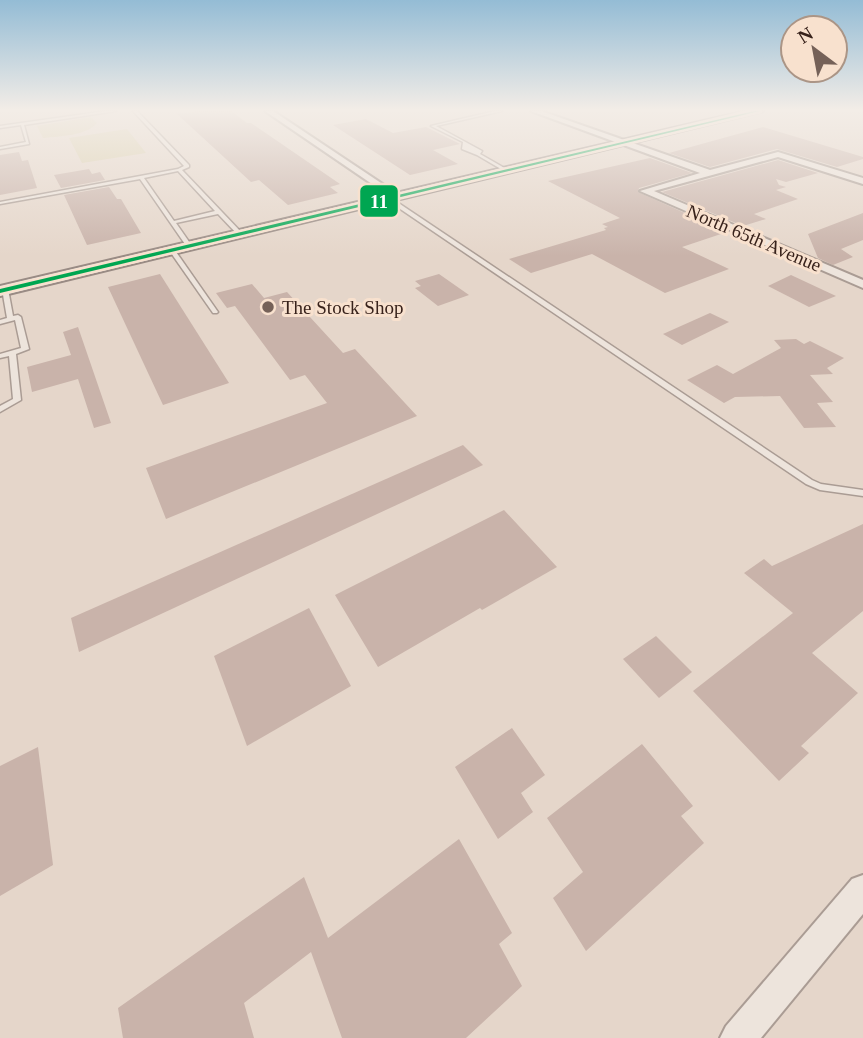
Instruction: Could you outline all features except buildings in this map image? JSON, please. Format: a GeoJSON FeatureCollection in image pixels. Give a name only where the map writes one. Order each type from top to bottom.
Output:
{"type":"FeatureCollection","features":[{"type":"Feature","properties":{"kind":"main road"},"geometry":{"type":"LineString","coordinates":[[3,290],[555,159]]}},
{"type":"Feature","properties":{"kind":"street"},"geometry":{"type":"LineString","coordinates":[[338,159],[393,198]]}},
{"type":"Feature","properties":{"kind":"street"},"geometry":{"type":"LineString","coordinates":[[662,159],[704,175],[759,159]]}},
{"type":"Feature","properties":{"kind":"street"},"geometry":{"type":"LineString","coordinates":[[795,159],[863,181]]}},
{"type":"Feature","properties":{"kind":"street","name":"North 65th Avenue"},"geometry":{"type":"LineString","coordinates":[[704,175],[645,191],[861,281]]}},
{"type":"Feature","properties":{"kind":"street"},"geometry":{"type":"LineString","coordinates":[[738,1038],[863,890]]}},
{"type":"Feature","properties":{"kind":"lane"},"geometry":{"type":"LineString","coordinates":[[0,203],[179,170],[187,166],[181,159]]}},
{"type":"Feature","properties":{"kind":"lane"},"geometry":{"type":"LineString","coordinates":[[487,159],[506,171]]}},
{"type":"Feature","properties":{"kind":"lane"},"geometry":{"type":"LineString","coordinates":[[179,170],[240,234]]}},
{"type":"Feature","properties":{"kind":"lane"},"geometry":{"type":"LineString","coordinates":[[141,177],[189,246]]}},
{"type":"Feature","properties":{"kind":"lane"},"geometry":{"type":"LineString","coordinates":[[393,198],[808,482],[820,487],[863,493]]}},
{"type":"Feature","properties":{"kind":"lane"},"geometry":{"type":"LineString","coordinates":[[174,222],[218,212]]}},
{"type":"Feature","properties":{"kind":"lane"},"geometry":{"type":"LineString","coordinates":[[172,250],[215,312]]}},
{"type":"Feature","properties":{"kind":"lane"},"geometry":{"type":"LineString","coordinates":[[3,290],[10,319]]}},
{"type":"Feature","properties":{"kind":"lane"},"geometry":{"type":"LineString","coordinates":[[0,322],[19,317],[25,349],[0,356]]}},
{"type":"Feature","properties":{"kind":"lane"},"geometry":{"type":"LineString","coordinates":[[0,409],[17,400],[12,352]]}},
{"type":"Feature","properties":{"kind":"shaded area"},"geometry":{"type":"Polygon","coordinates":[[[80,159],[105,159],[82,163],[80,159]]]}},
{"type":"Feature","properties":{"kind":"transit line","name":"11"},"geometry":{"type":"LineString","coordinates":[[0,291],[554,159]]}},
{"type":"Feature","properties":{"kind":"place","name":"The Stock Shop"},"geometry":{"type":"Point","coordinates":[268,307]}}]}
